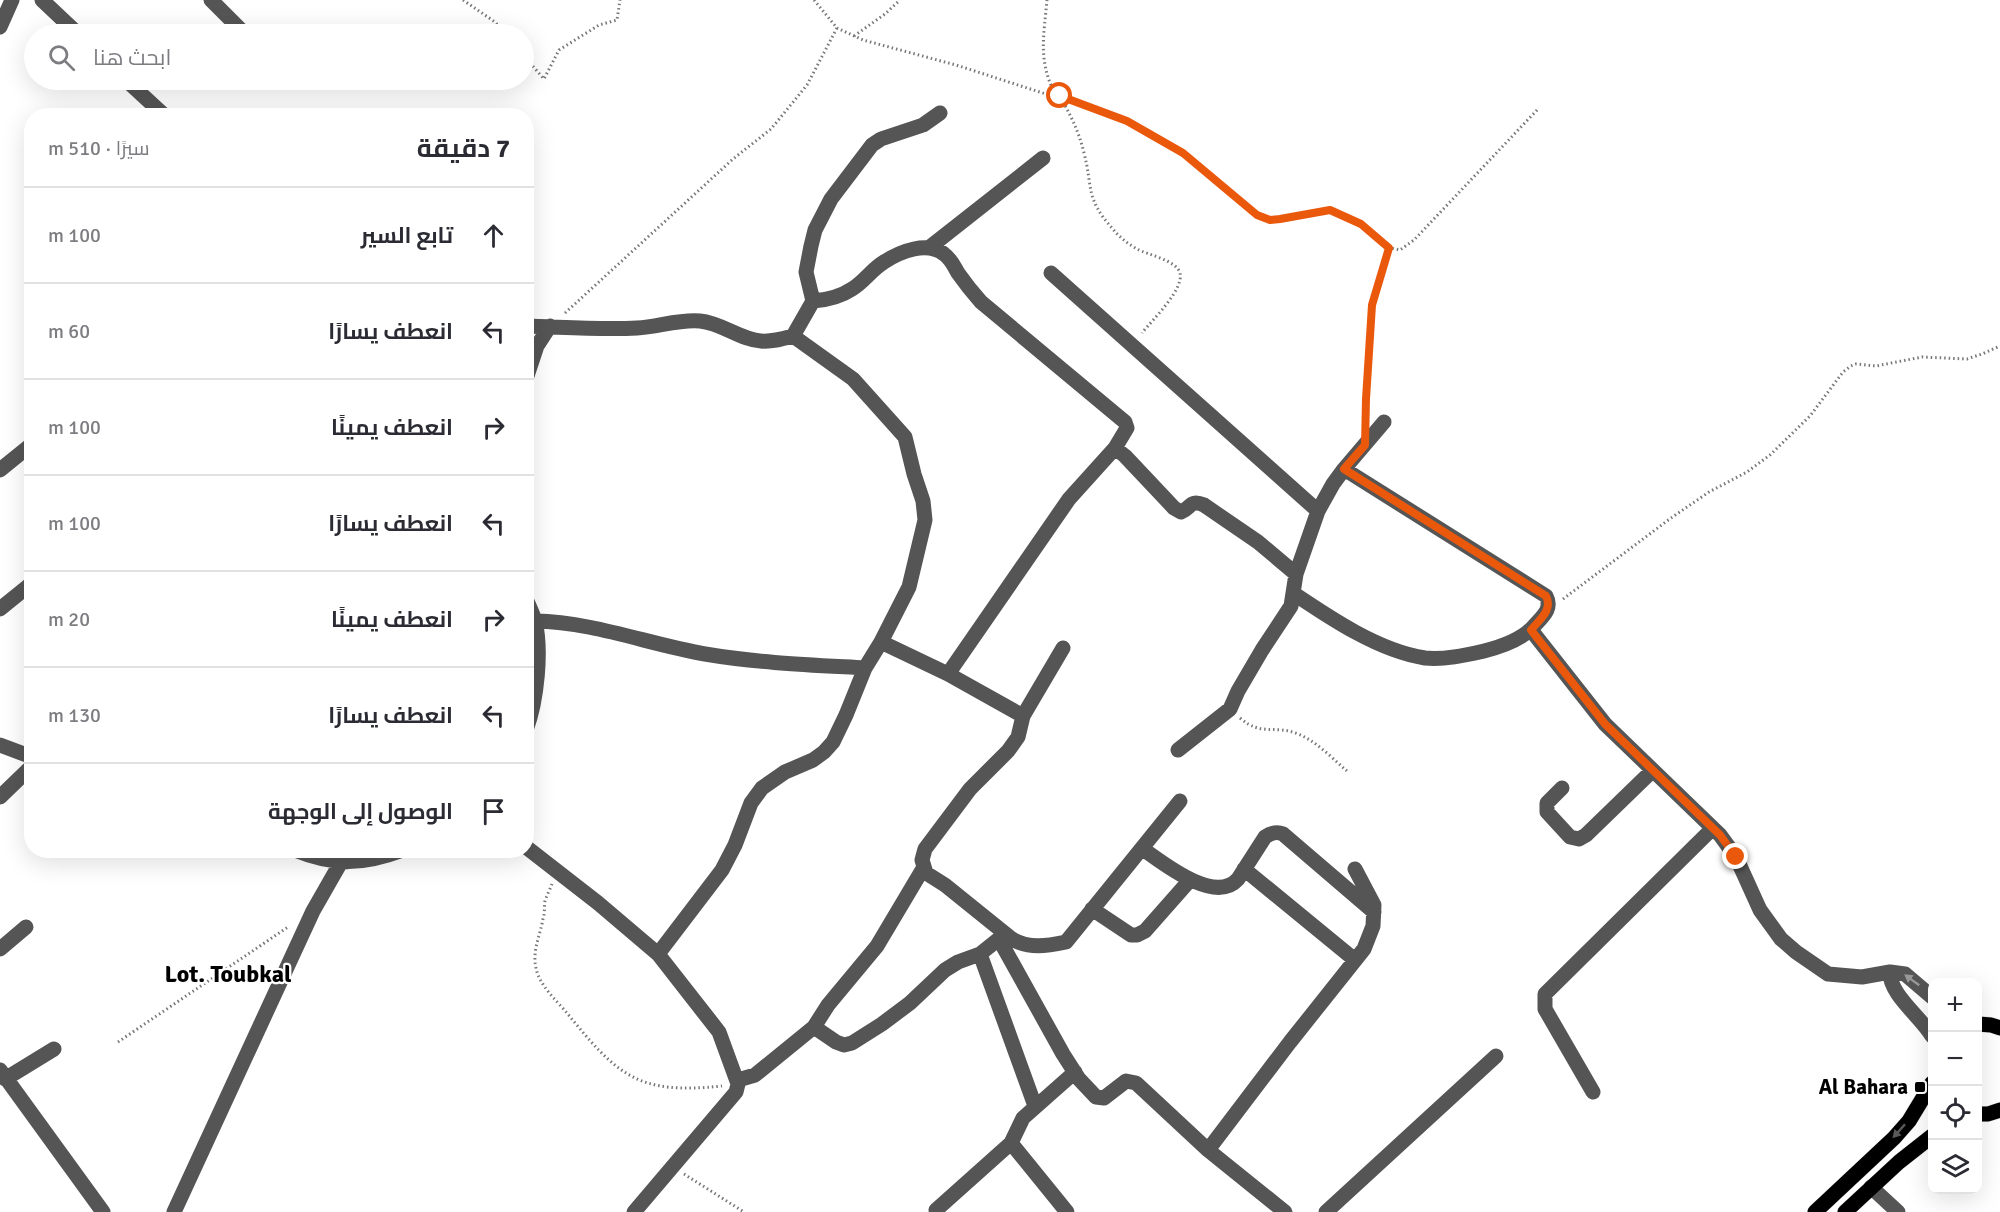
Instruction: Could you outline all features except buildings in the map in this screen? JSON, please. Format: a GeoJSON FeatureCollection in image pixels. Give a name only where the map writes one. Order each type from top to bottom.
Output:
{"type":"FeatureCollection","features":[{"type":"Feature","properties":{"kind":"main road"},"geometry":{"type":"LineString","coordinates":[[1982,1025],[1999,1027]]}},
{"type":"Feature","properties":{"kind":"main road"},"geometry":{"type":"LineString","coordinates":[[1815,1212],[1894,1138],[1909,1121],[1930,1086]]}},
{"type":"Feature","properties":{"kind":"main road"},"geometry":{"type":"LineString","coordinates":[[1845,1212],[1899,1162],[1928,1139]]}},
{"type":"Feature","properties":{"kind":"street"},"geometry":{"type":"LineString","coordinates":[[0,27],[12,0]]}},
{"type":"Feature","properties":{"kind":"street"},"geometry":{"type":"LineString","coordinates":[[42,0],[67,24]]}},
{"type":"Feature","properties":{"kind":"street"},"geometry":{"type":"LineString","coordinates":[[211,0],[235,24]]}},
{"type":"Feature","properties":{"kind":"street"},"geometry":{"type":"LineString","coordinates":[[137,90],[156,108]]}},
{"type":"Feature","properties":{"kind":"street"},"geometry":{"type":"LineString","coordinates":[[534,326],[606,330],[701,321],[723,326],[759,341],[772,341],[793,336],[813,301],[806,272],[816,230],[831,199],[872,145],[890,135],[923,124],[940,113]]}},
{"type":"Feature","properties":{"kind":"street"},"geometry":{"type":"LineString","coordinates":[[813,301],[827,300],[853,288],[883,262],[917,249],[930,247],[1043,158]]}},
{"type":"Feature","properties":{"kind":"street"},"geometry":{"type":"LineString","coordinates":[[930,247],[949,258],[981,302],[1125,422],[1127,428],[1115,448],[1069,499],[948,674]]}},
{"type":"Feature","properties":{"kind":"street"},"geometry":{"type":"LineString","coordinates":[[1051,273],[1318,511]]}},
{"type":"Feature","properties":{"kind":"street"},"geometry":{"type":"LineString","coordinates":[[534,355],[537,346],[550,326]]}},
{"type":"Feature","properties":{"kind":"street"},"geometry":{"type":"LineString","coordinates":[[658,954],[722,870],[735,845],[751,803],[762,788],[785,772],[813,760],[833,742],[865,668],[909,587],[925,520],[923,501],[906,437],[853,379],[793,336]]}},
{"type":"Feature","properties":{"kind":"street"},"geometry":{"type":"LineString","coordinates":[[1178,750],[1230,709],[1262,650],[1291,606],[1296,574],[1318,511],[1344,469],[1384,422]]}},
{"type":"Feature","properties":{"kind":"street"},"geometry":{"type":"LineString","coordinates":[[1115,448],[1174,508],[1181,512],[1197,502],[1204,505],[1258,542],[1296,574]]}},
{"type":"Feature","properties":{"kind":"street"},"geometry":{"type":"LineString","coordinates":[[0,470],[24,450]]}},
{"type":"Feature","properties":{"kind":"street"},"geometry":{"type":"LineString","coordinates":[[1293,593],[1365,637],[1425,658],[1489,650],[1507,643],[1531,630],[1548,610],[1546,596],[1344,469]]}},
{"type":"Feature","properties":{"kind":"street"},"geometry":{"type":"LineString","coordinates":[[0,609],[24,590]]}},
{"type":"Feature","properties":{"kind":"street"},"geometry":{"type":"LineString","coordinates":[[534,702],[538,656],[535,621],[560,622],[587,627],[704,654],[772,662],[865,668]]}},
{"type":"Feature","properties":{"kind":"street"},"geometry":{"type":"LineString","coordinates":[[1531,630],[1605,724],[1729,846],[1769,924],[1796,952],[1828,974],[1862,977],[1890,972],[1905,974],[1928,994]]}},
{"type":"Feature","properties":{"kind":"street"},"geometry":{"type":"LineString","coordinates":[[880,642],[948,674],[1023,716]]}},
{"type":"Feature","properties":{"kind":"street"},"geometry":{"type":"LineString","coordinates":[[1063,648],[1023,716],[1018,738],[970,789],[929,844],[923,854],[926,873],[945,885],[1002,936],[1021,944],[1043,946],[1065,942],[1180,801]]}},
{"type":"Feature","properties":{"kind":"street"},"geometry":{"type":"LineString","coordinates":[[0,745],[24,754]]}},
{"type":"Feature","properties":{"kind":"street"},"geometry":{"type":"LineString","coordinates":[[1562,788],[1547,803],[1546,812],[1570,837],[1579,839],[1586,835],[1652,771]]}},
{"type":"Feature","properties":{"kind":"street"},"geometry":{"type":"LineString","coordinates":[[0,797],[24,774]]}},
{"type":"Feature","properties":{"kind":"street"},"geometry":{"type":"LineString","coordinates":[[1593,1092],[1545,1009],[1545,994],[1713,828]]}},
{"type":"Feature","properties":{"kind":"street"},"geometry":{"type":"LineString","coordinates":[[1143,849],[1190,880],[1213,886],[1229,886],[1236,882],[1265,837],[1274,832],[1283,834],[1374,912]]}},
{"type":"Feature","properties":{"kind":"street"},"geometry":{"type":"LineString","coordinates":[[534,853],[658,954],[719,1032],[738,1082],[736,1092],[634,1212]]}},
{"type":"Feature","properties":{"kind":"street"},"geometry":{"type":"LineString","coordinates":[[318,858],[340,862],[384,858]]}},
{"type":"Feature","properties":{"kind":"street"},"geometry":{"type":"LineString","coordinates":[[174,1212],[312,911],[340,862]]}},
{"type":"Feature","properties":{"kind":"street"},"geometry":{"type":"LineString","coordinates":[[738,1082],[755,1075],[814,1027],[828,1005],[878,946],[924,867]]}},
{"type":"Feature","properties":{"kind":"street"},"geometry":{"type":"LineString","coordinates":[[1244,869],[1355,960]]}},
{"type":"Feature","properties":{"kind":"street"},"geometry":{"type":"LineString","coordinates":[[1208,1150],[1355,960],[1369,938],[1374,905],[1355,869]]}},
{"type":"Feature","properties":{"kind":"street"},"geometry":{"type":"LineString","coordinates":[[1092,909],[1131,935],[1137,935],[1145,931],[1190,880]]}},
{"type":"Feature","properties":{"kind":"street"},"geometry":{"type":"LineString","coordinates":[[0,949],[26,927]]}},
{"type":"Feature","properties":{"kind":"street"},"geometry":{"type":"LineString","coordinates":[[814,1027],[836,1042],[844,1045],[852,1043],[910,1004],[945,970],[958,962],[980,954],[1002,936]]}},
{"type":"Feature","properties":{"kind":"street"},"geometry":{"type":"LineString","coordinates":[[1002,936],[1079,1079],[1099,1098],[1107,1096],[1123,1083],[1129,1081],[1136,1083],[1208,1150],[1286,1212]]}},
{"type":"Feature","properties":{"kind":"street"},"geometry":{"type":"LineString","coordinates":[[980,954],[1035,1106]]}},
{"type":"Feature","properties":{"kind":"street"},"geometry":{"type":"LineString","coordinates":[[1890,972],[1892,986],[1930,1032]]}},
{"type":"Feature","properties":{"kind":"street"},"geometry":{"type":"LineString","coordinates":[[54,1049],[3,1074],[103,1212]]}},
{"type":"Feature","properties":{"kind":"street"},"geometry":{"type":"LineString","coordinates":[[1326,1212],[1496,1056]]}},
{"type":"Feature","properties":{"kind":"street"},"geometry":{"type":"LineString","coordinates":[[936,1210],[1011,1143],[1017,1127],[1035,1106],[1075,1072]]}},
{"type":"Feature","properties":{"kind":"street"},"geometry":{"type":"LineString","coordinates":[[1011,1143],[1067,1212]]}},
{"type":"Feature","properties":{"kind":"street"},"geometry":{"type":"LineString","coordinates":[[1872,1188],[1898,1212]]}},
{"type":"Feature","properties":{"kind":"path"},"geometry":{"type":"LineString","coordinates":[[464,0],[497,24]]}},
{"type":"Feature","properties":{"kind":"path"},"geometry":{"type":"LineString","coordinates":[[534,68],[544,79],[559,50],[599,25],[617,20],[620,0]]}},
{"type":"Feature","properties":{"kind":"path"},"geometry":{"type":"LineString","coordinates":[[814,0],[837,28],[863,40],[956,65],[1043,94],[1060,96],[1127,121],[1183,153],[1263,218],[1280,219],[1330,210],[1361,224],[1389,248],[1400,250],[1414,240],[1538,109]]}},
{"type":"Feature","properties":{"kind":"path"},"geometry":{"type":"LineString","coordinates":[[854,36],[900,0]]}},
{"type":"Feature","properties":{"kind":"path"},"geometry":{"type":"LineString","coordinates":[[1047,0],[1044,63],[1054,95]]}},
{"type":"Feature","properties":{"kind":"path"},"geometry":{"type":"LineString","coordinates":[[550,326],[733,159],[771,129],[807,85],[837,28]]}},
{"type":"Feature","properties":{"kind":"path"},"geometry":{"type":"LineString","coordinates":[[1060,96],[1077,127],[1085,155],[1092,199],[1096,208],[1121,238],[1139,250],[1175,265],[1180,273],[1181,280],[1176,290],[1132,345]]}},
{"type":"Feature","properties":{"kind":"path"},"geometry":{"type":"LineString","coordinates":[[1365,445],[1372,305],[1389,248]]}},
{"type":"Feature","properties":{"kind":"path"},"geometry":{"type":"LineString","coordinates":[[1548,610],[1680,512],[1709,492],[1747,472],[1770,455],[1810,416],[1843,372],[1851,366],[1856,364],[1876,366],[1922,357],[1967,358],[2000,346]]}},
{"type":"Feature","properties":{"kind":"path"},"geometry":{"type":"LineString","coordinates":[[1230,709],[1254,728],[1286,730],[1304,736],[1347,771]]}},
{"type":"Feature","properties":{"kind":"path"},"geometry":{"type":"LineString","coordinates":[[558,871],[544,903],[535,956],[536,971],[544,986],[594,1046],[611,1063],[630,1077],[644,1083],[703,1088],[738,1082]]}},
{"type":"Feature","properties":{"kind":"path"},"geometry":{"type":"LineString","coordinates":[[118,1042],[312,911]]}},
{"type":"Feature","properties":{"kind":"path"},"geometry":{"type":"LineString","coordinates":[[672,1166],[744,1212]]}},
{"type":"Feature","properties":{"kind":"place","name":"Al Bahara"},"geometry":{"type":"Point","coordinates":[1920,1087]}},
{"type":"Feature","properties":{"kind":"district","name":"Lot. Toubkal"},"geometry":{"type":"Point","coordinates":[228,974]}},
{"type":"Feature","properties":{"kind":"route"},"geometry":{"type":"LineString","coordinates":[[1060,96],[1127,121],[1183,153],[1263,218],[1280,219],[1330,210],[1361,224],[1389,248],[1372,305],[1365,445],[1344,469],[1546,596],[1548,610],[1531,630],[1605,724],[1720,835],[1736,857]]}}]}
